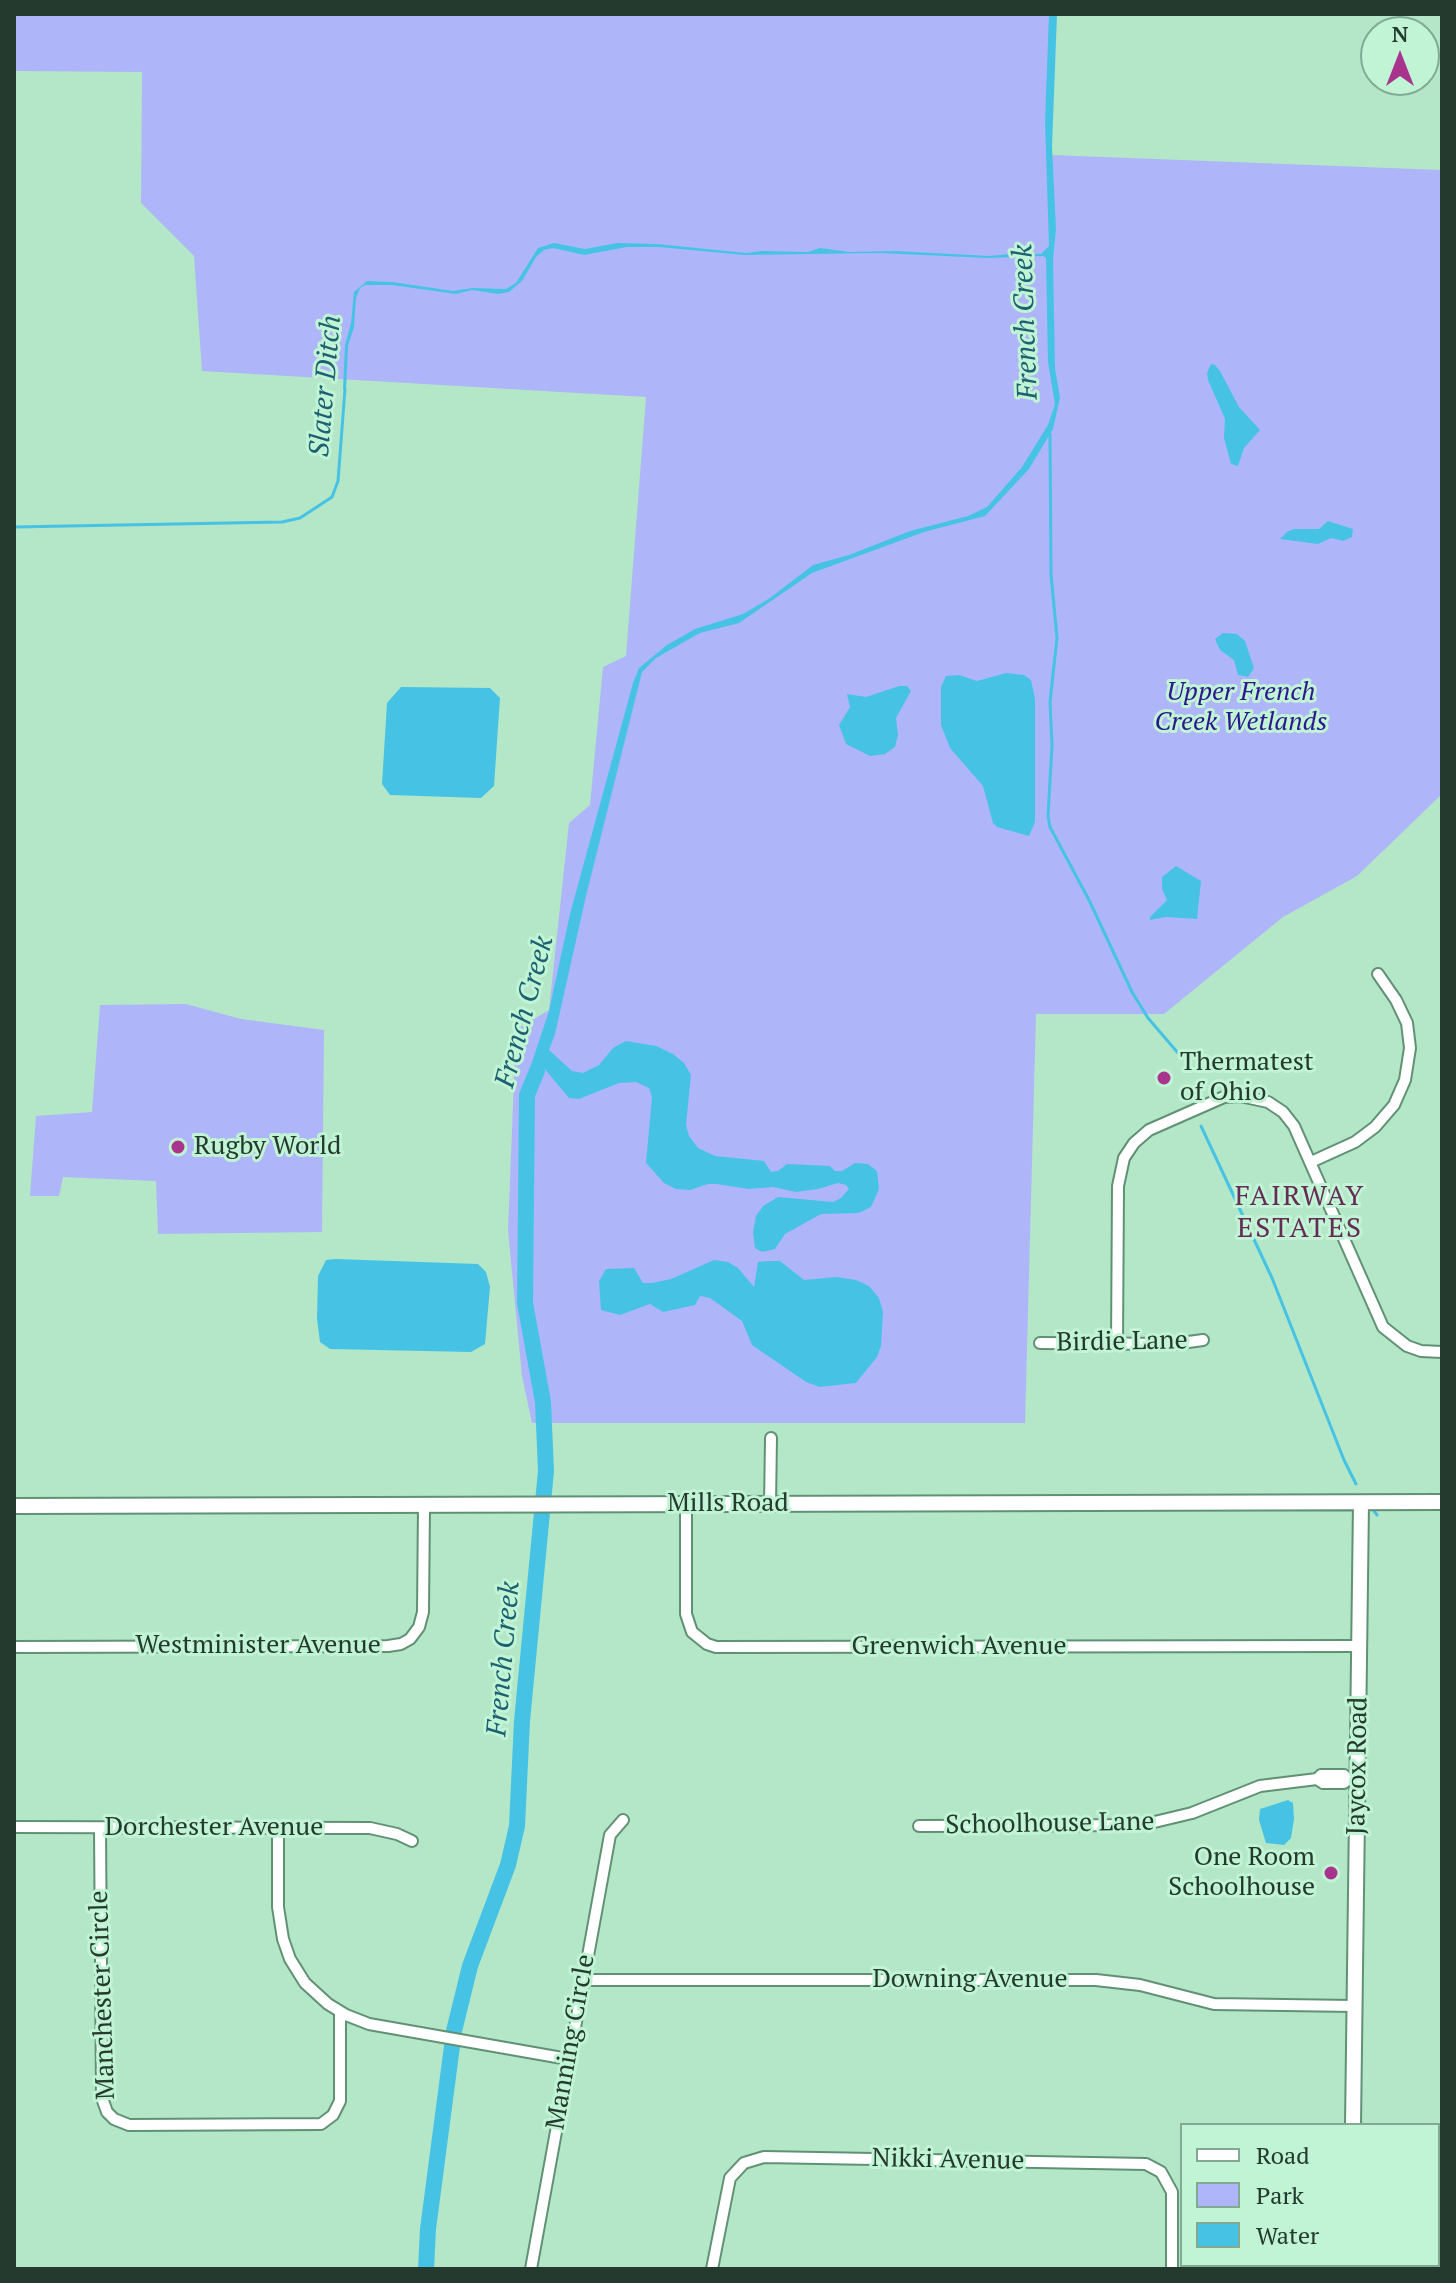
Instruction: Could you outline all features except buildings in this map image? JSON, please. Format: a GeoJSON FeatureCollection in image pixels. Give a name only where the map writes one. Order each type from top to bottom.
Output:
{"type":"FeatureCollection","features":[{"type":"Feature","properties":{"kind":"street"},"geometry":{"type":"LineString","coordinates":[[1311,1162],[1355,1142],[1375,1127],[1394,1105],[1405,1080],[1410,1056],[1407,1023],[1378,974]]}},
{"type":"Feature","properties":{"kind":"street"},"geometry":{"type":"LineString","coordinates":[[1117,1344],[1118,1177],[1128,1150],[1142,1135],[1158,1125],[1224,1097],[1250,1096],[1268,1102],[1283,1112],[1294,1126],[1380,1322],[1393,1337],[1407,1346],[1421,1351],[1442,1352]]}},
{"type":"Feature","properties":{"kind":"street","name":"Birdie Lane"},"geometry":{"type":"LineString","coordinates":[[1040,1343],[1174,1344],[1203,1340]]}},
{"type":"Feature","properties":{"kind":"street"},"geometry":{"type":"LineString","coordinates":[[770,1505],[771,1438]]}},
{"type":"Feature","properties":{"kind":"street","name":"Mills Road"},"geometry":{"type":"LineString","coordinates":[[14,1506],[1442,1502]]}},
{"type":"Feature","properties":{"kind":"street","name":"Jaycox Road"},"geometry":{"type":"LineString","coordinates":[[1353,2123],[1353,1779],[1361,1503]]}},
{"type":"Feature","properties":{"kind":"street","name":"Greenwich Avenue"},"geometry":{"type":"LineString","coordinates":[[686,1504],[686,1614],[692,1632],[716,1647],[1359,1646]]}},
{"type":"Feature","properties":{"kind":"street","name":"Westminister Avenue"},"geometry":{"type":"LineString","coordinates":[[14,1647],[401,1644],[410,1639],[419,1627],[423,1612],[424,1505]]}},
{"type":"Feature","properties":{"kind":"street","name":"Schoolhouse Lane"},"geometry":{"type":"LineString","coordinates":[[919,1826],[1151,1824],[1192,1813],[1260,1786],[1317,1779],[1323,1783],[1344,1783],[1353,1779]]}},
{"type":"Feature","properties":{"kind":"street","name":"Manning Circle"},"geometry":{"type":"LineString","coordinates":[[531,2269],[610,1835],[623,1820]]}},
{"type":"Feature","properties":{"kind":"street","name":"Dorchester Avenue"},"geometry":{"type":"LineString","coordinates":[[14,1827],[370,1828],[412,1841]]}},
{"type":"Feature","properties":{"kind":"street","name":"Manchester Circle"},"geometry":{"type":"LineString","coordinates":[[100,1828],[102,2098],[107,2112],[114,2119],[129,2125],[321,2124],[333,2115],[340,2101],[340,2012]]}},
{"type":"Feature","properties":{"kind":"street"},"geometry":{"type":"LineString","coordinates":[[278,1828],[279,1918],[286,1949],[305,1983],[340,2012],[369,2024],[568,2059]]}},
{"type":"Feature","properties":{"kind":"street","name":"Downing Avenue"},"geometry":{"type":"LineString","coordinates":[[582,1980],[1096,1980],[1140,1985],[1214,2004],[1354,2006]]}},
{"type":"Feature","properties":{"kind":"street","name":"Nikki Avenue"},"geometry":{"type":"LineString","coordinates":[[712,2269],[727,2184],[741,2164],[764,2157],[1136,2162],[1156,2168],[1168,2182],[1173,2195],[1172,2269]]}},
{"type":"Feature","properties":{"kind":"green space","name":"Upper French Creek Wetlands"},"geometry":{"type":"Polygon","coordinates":[[[14,14],[1054,14],[1051,155],[1442,170],[1442,794],[1357,876],[1283,917],[1164,1014],[1036,1014],[1025,1423],[532,1423],[522,1376],[508,1230],[516,1030],[549,1010],[569,823],[590,805],[603,667],[626,656],[646,397],[202,371],[194,256],[141,203],[142,72],[14,71],[14,14]]]}},
{"type":"Feature","properties":{"kind":"green space","name":"Rugby World"},"geometry":{"type":"Polygon","coordinates":[[[186,1004],[241,1019],[324,1030],[322,1232],[158,1234],[156,1181],[63,1177],[59,1196],[30,1196],[36,1116],[92,1112],[100,1005],[186,1004]]]}},
{"type":"Feature","properties":{"kind":"water"},"geometry":{"type":"Polygon","coordinates":[[[1049,14],[1057,14],[1052,147],[1056,229],[1053,260],[1055,368],[1060,398],[1053,429],[1029,469],[985,516],[924,532],[812,573],[739,623],[700,633],[656,658],[642,672],[549,1050],[572,1071],[583,1073],[599,1065],[613,1048],[626,1041],[656,1046],[673,1054],[684,1063],[691,1075],[686,1125],[689,1136],[698,1148],[715,1156],[764,1161],[771,1172],[787,1164],[830,1166],[835,1171],[842,1171],[855,1163],[868,1164],[877,1171],[879,1189],[871,1207],[859,1213],[821,1214],[785,1234],[775,1249],[762,1252],[755,1248],[753,1232],[756,1216],[763,1206],[778,1197],[833,1202],[849,1189],[846,1185],[838,1183],[796,1192],[773,1187],[749,1189],[716,1184],[690,1190],[676,1189],[664,1183],[646,1163],[652,1097],[649,1088],[636,1082],[619,1083],[579,1099],[569,1098],[543,1067],[533,1090],[524,1086],[549,1011],[570,914],[633,683],[639,668],[667,645],[695,629],[743,614],[813,565],[849,555],[910,531],[968,516],[987,507],[1022,467],[1048,425],[1055,404],[1048,362],[1046,258],[879,253],[744,255],[659,247],[627,247],[584,255],[553,248],[544,250],[536,257],[522,281],[509,292],[498,294],[472,290],[456,294],[392,285],[365,285],[360,288],[348,346],[346,390],[343,389],[345,346],[354,292],[367,281],[453,291],[472,288],[506,289],[516,283],[538,248],[554,243],[585,249],[617,243],[746,253],[808,252],[820,248],[850,252],[989,256],[1041,254],[1049,246],[1045,121],[1049,14]]]}},
{"type":"Feature","properties":{"kind":"water"},"geometry":{"type":"Polygon","coordinates":[[[1211,364],[1220,371],[1239,407],[1260,430],[1244,448],[1238,466],[1231,464],[1224,438],[1225,419],[1208,380],[1211,364]]]}},
{"type":"Feature","properties":{"kind":"water"},"geometry":{"type":"Polygon","coordinates":[[[1328,521],[1353,529],[1352,537],[1343,541],[1331,538],[1318,544],[1280,539],[1294,529],[1319,529],[1328,521]]]}},
{"type":"Feature","properties":{"kind":"water"},"geometry":{"type":"Polygon","coordinates":[[[1223,633],[1237,634],[1245,641],[1254,668],[1248,677],[1238,675],[1234,660],[1220,650],[1215,639],[1223,633]]]}},
{"type":"Feature","properties":{"kind":"water"},"geometry":{"type":"Polygon","coordinates":[[[1006,673],[1024,675],[1031,680],[1035,699],[1035,822],[1029,836],[997,827],[993,823],[983,786],[950,748],[941,725],[941,687],[946,676],[959,675],[977,681],[1006,673]]]}},
{"type":"Feature","properties":{"kind":"water"},"geometry":{"type":"Polygon","coordinates":[[[907,686],[911,691],[896,718],[898,735],[895,747],[885,754],[870,756],[846,744],[839,725],[850,707],[847,694],[866,697],[907,686]]]}},
{"type":"Feature","properties":{"kind":"water"},"geometry":{"type":"Polygon","coordinates":[[[401,687],[490,688],[500,698],[494,786],[481,798],[390,795],[382,784],[387,703],[401,687]]]}},
{"type":"Feature","properties":{"kind":"water"},"geometry":{"type":"Polygon","coordinates":[[[1176,866],[1201,881],[1197,919],[1166,917],[1150,920],[1167,900],[1162,889],[1162,877],[1176,866]]]}},
{"type":"Feature","properties":{"kind":"water"},"geometry":{"type":"Polygon","coordinates":[[[326,1260],[478,1264],[486,1272],[490,1287],[485,1344],[471,1352],[330,1349],[320,1342],[318,1276],[326,1260]]]}},
{"type":"Feature","properties":{"kind":"water"},"geometry":{"type":"Polygon","coordinates":[[[714,1260],[728,1262],[738,1268],[754,1287],[758,1262],[768,1261],[780,1261],[804,1280],[836,1277],[869,1286],[879,1298],[883,1312],[881,1346],[877,1357],[856,1383],[820,1387],[806,1382],[752,1345],[742,1321],[710,1298],[700,1296],[695,1305],[663,1312],[650,1304],[620,1315],[601,1310],[599,1281],[606,1269],[634,1268],[643,1283],[652,1283],[671,1279],[714,1260]]]}},
{"type":"Feature","properties":{"kind":"water"},"geometry":{"type":"Polygon","coordinates":[[[1288,1800],[1293,1803],[1291,1838],[1284,1845],[1266,1843],[1259,1820],[1260,1809],[1288,1800]]]}},
{"type":"Feature","properties":{"kind":"waterway","name":"Slater Ditch"},"geometry":{"type":"LineString","coordinates":[[14,527],[282,522],[300,518],[332,497],[338,481],[345,389]]}},
{"type":"Feature","properties":{"kind":"waterway"},"geometry":{"type":"LineString","coordinates":[[1050,434],[1051,574],[1057,638],[1050,702],[1050,827],[1089,900],[1132,992],[1148,1018],[1178,1053]]}},
{"type":"Feature","properties":{"kind":"waterway","name":"French Creek"},"geometry":{"type":"LineString","coordinates":[[426,2269],[428,2229],[454,2031],[470,1966],[508,1865],[517,1826],[522,1721],[546,1471],[543,1402],[525,1303],[527,1095],[537,1071]]}},
{"type":"Feature","properties":{"kind":"waterway"},"geometry":{"type":"LineString","coordinates":[[1201,1126],[1272,1278],[1356,1484]]}},
{"type":"Feature","properties":{"kind":"waterway"},"geometry":{"type":"LineString","coordinates":[[1374,1511],[1377,1515]]}},
{"type":"Feature","properties":{"kind":"place","name":"Thermatest of Ohio"},"geometry":{"type":"Point","coordinates":[1164,1078]}},
{"type":"Feature","properties":{"kind":"place","name":"Rugby World"},"geometry":{"type":"Point","coordinates":[178,1147]}},
{"type":"Feature","properties":{"kind":"place","name":"One Room Schoolhouse"},"geometry":{"type":"Point","coordinates":[1331,1873]}},
{"type":"Feature","properties":{"kind":"district","name":"FAIRWAY ESTATES"},"geometry":{"type":"Point","coordinates":[1300,1213]}}]}
